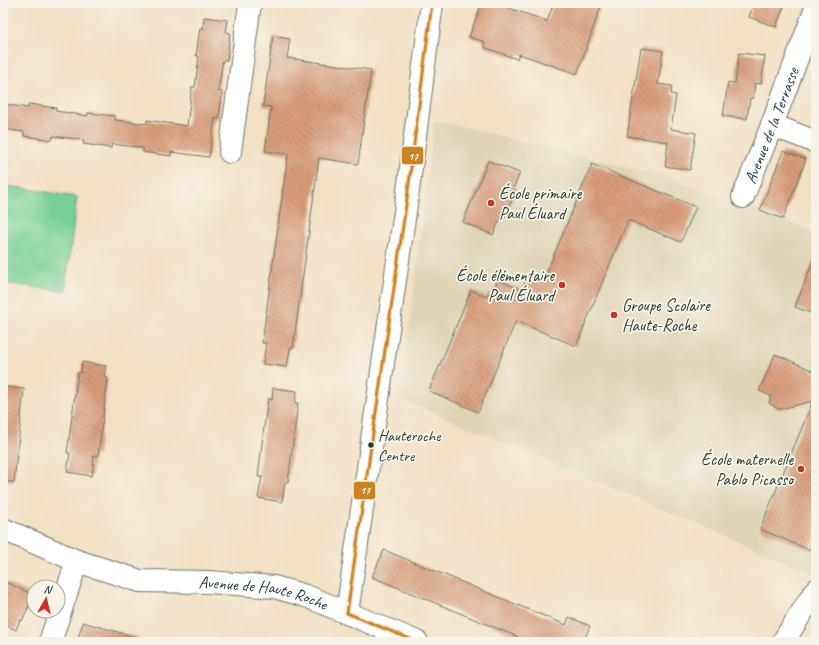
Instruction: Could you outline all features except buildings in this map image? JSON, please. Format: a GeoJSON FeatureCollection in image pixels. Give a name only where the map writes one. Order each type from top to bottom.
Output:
{"type":"FeatureCollection","features":[{"type":"Feature","properties":{"kind":"street"},"geometry":{"type":"LineString","coordinates":[[230,152],[250,3]]}},
{"type":"Feature","properties":{"kind":"street","name":"Avenue de Haute Roche"},"geometry":{"type":"LineString","coordinates":[[3,529],[77,561],[140,581],[209,582],[274,588],[306,596],[347,613],[407,198],[432,3]]}},
{"type":"Feature","properties":{"kind":"street","name":"Avenue de la Terrasse"},"geometry":{"type":"LineString","coordinates":[[743,198],[816,8]]}},
{"type":"Feature","properties":{"kind":"street"},"geometry":{"type":"LineString","coordinates":[[772,125],[816,142]]}},
{"type":"Feature","properties":{"kind":"street"},"geometry":{"type":"LineString","coordinates":[[50,642],[77,561]]}},
{"type":"Feature","properties":{"kind":"street"},"geometry":{"type":"LineString","coordinates":[[783,642],[816,590]]}},
{"type":"Feature","properties":{"kind":"street"},"geometry":{"type":"LineString","coordinates":[[347,613],[417,642]]}},
{"type":"Feature","properties":{"kind":"shaded area","name":"Groupe Scolaire Haute-Roche"},"geometry":{"type":"Polygon","coordinates":[[[434,121],[448,123],[646,172],[647,169],[816,232],[816,569],[814,573],[401,399],[434,121]]]}},
{"type":"Feature","properties":{"kind":"green space"},"geometry":{"type":"Polygon","coordinates":[[[3,185],[77,197],[65,291],[3,283],[3,185]]]}},
{"type":"Feature","properties":{"kind":"transit line","name":"17"},"geometry":{"type":"LineString","coordinates":[[347,613],[408,191],[432,3]]}},
{"type":"Feature","properties":{"kind":"transit line","name":"17"},"geometry":{"type":"LineString","coordinates":[[347,613],[417,642]]}},
{"type":"Feature","properties":{"kind":"place","name":"École primaire Paul Éluard"},"geometry":{"type":"Point","coordinates":[491,203]}},
{"type":"Feature","properties":{"kind":"place","name":"École élémentaire Paul Éluard"},"geometry":{"type":"Point","coordinates":[562,285]}},
{"type":"Feature","properties":{"kind":"place","name":"Groupe Scolaire Haute-Roche"},"geometry":{"type":"Point","coordinates":[614,315]}},
{"type":"Feature","properties":{"kind":"place","name":"Hauteroche Centre"},"geometry":{"type":"Point","coordinates":[371,445]}},
{"type":"Feature","properties":{"kind":"place","name":"École maternelle Pablo Picasso"},"geometry":{"type":"Point","coordinates":[801,469]}}]}
